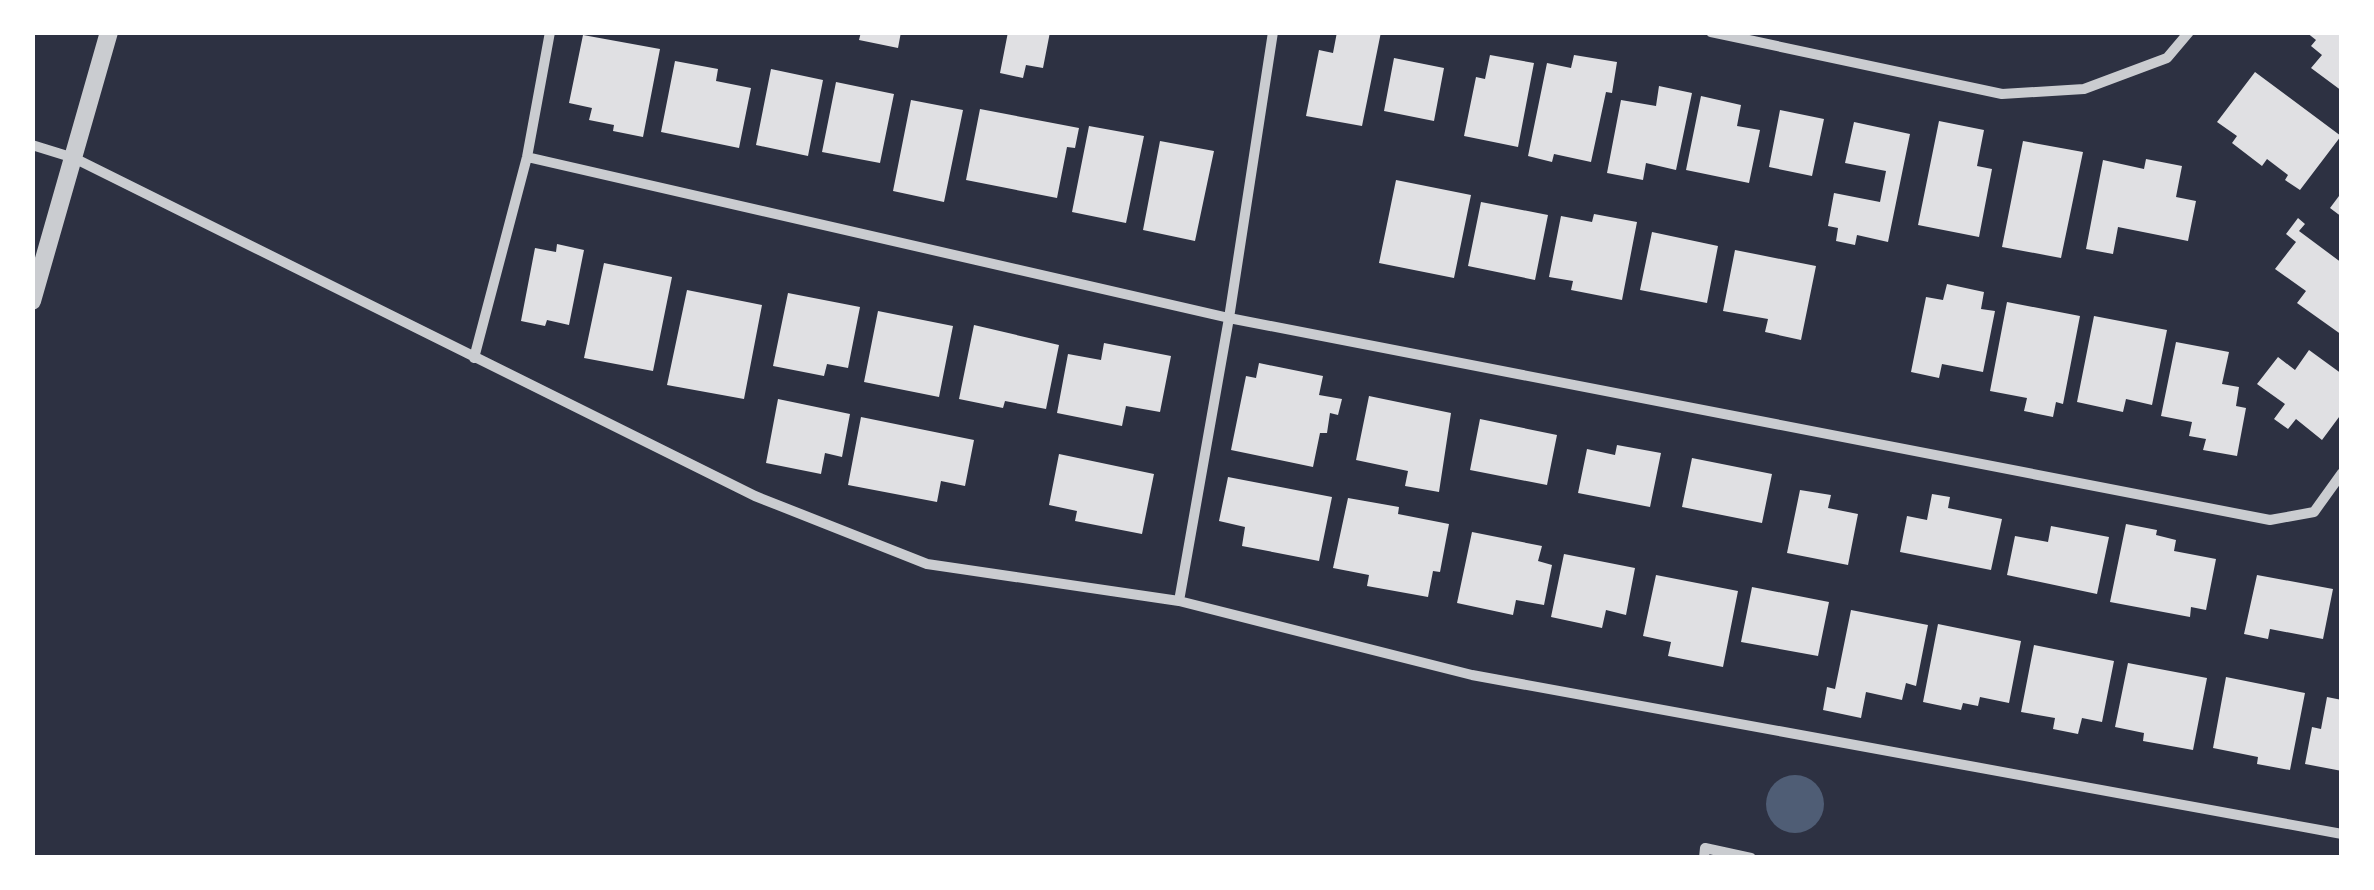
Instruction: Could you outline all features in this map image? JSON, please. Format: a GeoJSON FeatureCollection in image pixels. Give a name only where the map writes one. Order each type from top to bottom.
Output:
{"type":"FeatureCollection","features":[{"type":"Feature","properties":{"kind":"street"},"geometry":{"type":"LineString","coordinates":[[32,301],[109,32]]}},
{"type":"Feature","properties":{"kind":"street"},"geometry":{"type":"LineString","coordinates":[[474,358],[527,157],[550,32]]}},
{"type":"Feature","properties":{"kind":"street"},"geometry":{"type":"LineString","coordinates":[[1179,601],[1229,318],[1273,32]]}},
{"type":"Feature","properties":{"kind":"street"},"geometry":{"type":"LineString","coordinates":[[1711,32],[2002,94],[2084,88],[2167,58],[2189,32]]}},
{"type":"Feature","properties":{"kind":"street"},"geometry":{"type":"LineString","coordinates":[[32,145],[74,158],[754,496],[927,564],[1179,601],[1472,675],[2342,834]]}},
{"type":"Feature","properties":{"kind":"street"},"geometry":{"type":"LineString","coordinates":[[527,157],[1229,318],[2270,520],[2314,512],[2342,473]]}},
{"type":"Feature","properties":{"kind":"street"},"geometry":{"type":"LineString","coordinates":[[1704,858],[1705,848],[1751,858]]}},
{"type":"Feature","properties":{"kind":"water"},"geometry":{"type":"Polygon","coordinates":[[[1795,775],[1815,784],[1824,804],[1815,824],[1795,833],[1775,824],[1766,804],[1775,784],[1795,775]]]}},
{"type":"Feature","properties":{"kind":"building"},"geometry":{"type":"Polygon","coordinates":[[[861,32],[901,32],[898,48],[859,40],[861,32]]]}},
{"type":"Feature","properties":{"kind":"building"},"geometry":{"type":"Polygon","coordinates":[[[1008,32],[1050,32],[1043,68],[1026,65],[1023,78],[1000,73],[1008,32]]]}},
{"type":"Feature","properties":{"kind":"building"},"geometry":{"type":"Polygon","coordinates":[[[1337,32],[1381,32],[1362,126],[1306,116],[1319,50],[1333,53],[1337,32]]]}},
{"type":"Feature","properties":{"kind":"building"},"geometry":{"type":"Polygon","coordinates":[[[2306,32],[2342,32],[2342,91],[2311,68],[2322,55],[2311,46],[2316,40],[2306,32]]]}},
{"type":"Feature","properties":{"kind":"building"},"geometry":{"type":"Polygon","coordinates":[[[583,35],[660,49],[643,137],[613,131],[614,125],[589,120],[592,108],[569,103],[583,35]]]}},
{"type":"Feature","properties":{"kind":"building"},"geometry":{"type":"Polygon","coordinates":[[[1490,55],[1534,63],[1518,147],[1464,136],[1476,77],[1485,79],[1490,55]]]}},
{"type":"Feature","properties":{"kind":"building"},"geometry":{"type":"Polygon","coordinates":[[[1574,55],[1617,62],[1612,93],[1606,92],[1591,162],[1554,154],[1552,162],[1528,156],[1547,63],[1571,68],[1574,55]]]}},
{"type":"Feature","properties":{"kind":"building"},"geometry":{"type":"Polygon","coordinates":[[[1394,58],[1444,68],[1434,121],[1384,111],[1394,58]]]}},
{"type":"Feature","properties":{"kind":"building"},"geometry":{"type":"Polygon","coordinates":[[[675,61],[718,69],[716,81],[751,88],[739,148],[661,132],[675,61]]]}},
{"type":"Feature","properties":{"kind":"building"},"geometry":{"type":"Polygon","coordinates":[[[771,69],[823,80],[808,156],[756,145],[771,69]]]}},
{"type":"Feature","properties":{"kind":"building"},"geometry":{"type":"Polygon","coordinates":[[[2255,72],[2341,136],[2300,190],[2267,159],[2262,166],[2232,143],[2237,136],[2217,122],[2255,72]]]}},
{"type":"Feature","properties":{"kind":"building"},"geometry":{"type":"Polygon","coordinates":[[[836,82],[894,94],[880,163],[822,152],[836,82]]]}},
{"type":"Feature","properties":{"kind":"building"},"geometry":{"type":"Polygon","coordinates":[[[1659,86],[1692,93],[1676,170],[1646,163],[1643,180],[1607,173],[1621,100],[1656,106],[1659,86]]]}},
{"type":"Feature","properties":{"kind":"building"},"geometry":{"type":"Polygon","coordinates":[[[1701,96],[1741,105],[1737,126],[1760,130],[1749,183],[1686,170],[1701,96]]]}},
{"type":"Feature","properties":{"kind":"building"},"geometry":{"type":"Polygon","coordinates":[[[911,100],[963,110],[944,202],[893,191],[911,100]]]}},
{"type":"Feature","properties":{"kind":"building"},"geometry":{"type":"Polygon","coordinates":[[[980,109],[1079,128],[1075,148],[1067,147],[1057,198],[966,180],[980,109]]]}},
{"type":"Feature","properties":{"kind":"building"},"geometry":{"type":"Polygon","coordinates":[[[1780,110],[1824,119],[1812,176],[1769,167],[1780,110]]]}},
{"type":"Feature","properties":{"kind":"building"},"geometry":{"type":"Polygon","coordinates":[[[1939,121],[1984,130],[1977,166],[1992,169],[1979,237],[1918,225],[1939,121]]]}},
{"type":"Feature","properties":{"kind":"building"},"geometry":{"type":"Polygon","coordinates":[[[1854,122],[1910,134],[1888,242],[1857,235],[1855,245],[1836,241],[1838,228],[1828,226],[1834,193],[1880,202],[1886,171],[1845,163],[1854,122]]]}},
{"type":"Feature","properties":{"kind":"building"},"geometry":{"type":"Polygon","coordinates":[[[1089,126],[1144,136],[1126,223],[1072,212],[1089,126]]]}},
{"type":"Feature","properties":{"kind":"building"},"geometry":{"type":"Polygon","coordinates":[[[1160,141],[1214,151],[1195,241],[1143,230],[1160,141]]]}},
{"type":"Feature","properties":{"kind":"building"},"geometry":{"type":"Polygon","coordinates":[[[2023,141],[2083,152],[2061,258],[2002,247],[2023,141]]]}},
{"type":"Feature","properties":{"kind":"building"},"geometry":{"type":"Polygon","coordinates":[[[2146,159],[2182,166],[2176,197],[2196,201],[2188,241],[2118,227],[2113,254],[2086,249],[2103,160],[2144,169],[2146,159]]]}},
{"type":"Feature","properties":{"kind":"building"},"geometry":{"type":"Polygon","coordinates":[[[1396,180],[1471,195],[1454,278],[1379,263],[1396,180]]]}},
{"type":"Feature","properties":{"kind":"building"},"geometry":{"type":"Polygon","coordinates":[[[2342,192],[2342,217],[2330,208],[2342,192]]]}},
{"type":"Feature","properties":{"kind":"building"},"geometry":{"type":"Polygon","coordinates":[[[1481,202],[1548,215],[1535,280],[1468,266],[1481,202]]]}},
{"type":"Feature","properties":{"kind":"building"},"geometry":{"type":"Polygon","coordinates":[[[1594,214],[1637,222],[1622,300],[1571,290],[1573,281],[1549,277],[1561,216],[1592,222],[1594,214]]]}},
{"type":"Feature","properties":{"kind":"building"},"geometry":{"type":"Polygon","coordinates":[[[2298,218],[2305,224],[2299,231],[2342,263],[2342,335],[2297,303],[2306,291],[2275,269],[2296,242],[2286,234],[2298,218]]]}},
{"type":"Feature","properties":{"kind":"building"},"geometry":{"type":"Polygon","coordinates":[[[1652,232],[1718,246],[1707,303],[1640,290],[1652,232]]]}},
{"type":"Feature","properties":{"kind":"building"},"geometry":{"type":"Polygon","coordinates":[[[557,244],[584,250],[569,325],[547,320],[545,326],[521,321],[535,248],[556,252],[557,244]]]}},
{"type":"Feature","properties":{"kind":"building"},"geometry":{"type":"Polygon","coordinates":[[[1735,250],[1816,266],[1801,340],[1765,332],[1768,319],[1723,311],[1735,250]]]}},
{"type":"Feature","properties":{"kind":"building"},"geometry":{"type":"Polygon","coordinates":[[[604,263],[672,277],[653,371],[584,358],[604,263]]]}},
{"type":"Feature","properties":{"kind":"building"},"geometry":{"type":"Polygon","coordinates":[[[1947,284],[1984,292],[1981,309],[1995,311],[1983,372],[1942,364],[1939,378],[1911,372],[1926,297],[1943,300],[1947,284]]]}},
{"type":"Feature","properties":{"kind":"building"},"geometry":{"type":"Polygon","coordinates":[[[687,290],[762,305],[744,399],[667,385],[687,290]]]}},
{"type":"Feature","properties":{"kind":"building"},"geometry":{"type":"Polygon","coordinates":[[[788,293],[860,307],[848,368],[827,364],[824,376],[773,366],[788,293]]]}},
{"type":"Feature","properties":{"kind":"building"},"geometry":{"type":"Polygon","coordinates":[[[2007,302],[2080,316],[2063,404],[2056,402],[2053,417],[2024,411],[2027,398],[1990,391],[2007,302]]]}},
{"type":"Feature","properties":{"kind":"building"},"geometry":{"type":"Polygon","coordinates":[[[878,311],[953,326],[939,397],[864,382],[878,311]]]}},
{"type":"Feature","properties":{"kind":"building"},"geometry":{"type":"Polygon","coordinates":[[[2094,316],[2167,330],[2152,405],[2126,399],[2123,412],[2077,402],[2094,316]]]}},
{"type":"Feature","properties":{"kind":"building"},"geometry":{"type":"Polygon","coordinates":[[[974,325],[1059,345],[1046,409],[1005,401],[1003,408],[959,399],[974,325]]]}},
{"type":"Feature","properties":{"kind":"building"},"geometry":{"type":"Polygon","coordinates":[[[2176,342],[2229,352],[2222,384],[2239,387],[2236,406],[2246,408],[2237,456],[2203,450],[2206,439],[2189,436],[2192,422],[2161,416],[2176,342]]]}},
{"type":"Feature","properties":{"kind":"building"},"geometry":{"type":"Polygon","coordinates":[[[1104,343],[1171,356],[1160,412],[1126,406],[1122,426],[1057,413],[1068,354],[1101,360],[1104,343]]]}},
{"type":"Feature","properties":{"kind":"building"},"geometry":{"type":"Polygon","coordinates":[[[2309,350],[2342,374],[2342,413],[2322,440],[2296,419],[2288,429],[2274,419],[2285,404],[2257,384],[2278,357],[2295,370],[2309,350]]]}},
{"type":"Feature","properties":{"kind":"building"},"geometry":{"type":"Polygon","coordinates":[[[1259,363],[1323,376],[1319,395],[1342,399],[1338,415],[1330,413],[1327,433],[1320,433],[1313,467],[1231,450],[1246,376],[1256,378],[1259,363]]]}},
{"type":"Feature","properties":{"kind":"building"},"geometry":{"type":"Polygon","coordinates":[[[1369,396],[1451,413],[1439,492],[1405,486],[1408,471],[1356,460],[1369,396]]]}},
{"type":"Feature","properties":{"kind":"building"},"geometry":{"type":"Polygon","coordinates":[[[778,399],[850,414],[842,457],[825,453],[821,474],[766,463],[778,399]]]}},
{"type":"Feature","properties":{"kind":"building"},"geometry":{"type":"Polygon","coordinates":[[[861,417],[974,440],[965,486],[941,481],[937,502],[848,485],[861,417]]]}},
{"type":"Feature","properties":{"kind":"building"},"geometry":{"type":"Polygon","coordinates":[[[1480,419],[1557,435],[1547,485],[1470,470],[1480,419]]]}},
{"type":"Feature","properties":{"kind":"building"},"geometry":{"type":"Polygon","coordinates":[[[1617,445],[1661,453],[1650,507],[1578,493],[1587,449],[1615,455],[1617,445]]]}},
{"type":"Feature","properties":{"kind":"building"},"geometry":{"type":"Polygon","coordinates":[[[1059,454],[1154,474],[1142,534],[1075,521],[1077,511],[1049,505],[1059,454]]]}},
{"type":"Feature","properties":{"kind":"building"},"geometry":{"type":"Polygon","coordinates":[[[1692,458],[1772,474],[1762,523],[1682,507],[1692,458]]]}},
{"type":"Feature","properties":{"kind":"building"},"geometry":{"type":"Polygon","coordinates":[[[1228,477],[1332,497],[1319,561],[1242,546],[1245,527],[1219,521],[1228,477]]]}},
{"type":"Feature","properties":{"kind":"building"},"geometry":{"type":"Polygon","coordinates":[[[1800,490],[1831,495],[1828,508],[1858,514],[1848,565],[1787,553],[1800,490]]]}},
{"type":"Feature","properties":{"kind":"building"},"geometry":{"type":"Polygon","coordinates":[[[1932,494],[1950,497],[1948,508],[2002,519],[1991,570],[1900,552],[1907,516],[1927,520],[1932,494]]]}},
{"type":"Feature","properties":{"kind":"building"},"geometry":{"type":"Polygon","coordinates":[[[1348,498],[1399,507],[1398,514],[1449,524],[1440,572],[1433,571],[1428,597],[1367,586],[1369,575],[1333,568],[1348,498]]]}},
{"type":"Feature","properties":{"kind":"building"},"geometry":{"type":"Polygon","coordinates":[[[2126,524],[2157,530],[2156,535],[2176,540],[2174,551],[2216,559],[2206,610],[2191,607],[2190,617],[2110,602],[2126,524]]]}},
{"type":"Feature","properties":{"kind":"building"},"geometry":{"type":"Polygon","coordinates":[[[2051,526],[2109,537],[2097,594],[2007,575],[2015,536],[2048,542],[2051,526]]]}},
{"type":"Feature","properties":{"kind":"building"},"geometry":{"type":"Polygon","coordinates":[[[1472,532],[1542,546],[1538,561],[1552,565],[1544,605],[1516,600],[1513,615],[1457,603],[1472,532]]]}},
{"type":"Feature","properties":{"kind":"building"},"geometry":{"type":"Polygon","coordinates":[[[1564,554],[1635,568],[1626,615],[1606,610],[1602,628],[1551,617],[1564,554]]]}},
{"type":"Feature","properties":{"kind":"building"},"geometry":{"type":"Polygon","coordinates":[[[1656,575],[1738,591],[1723,667],[1668,656],[1671,642],[1643,636],[1656,575]]]}},
{"type":"Feature","properties":{"kind":"building"},"geometry":{"type":"Polygon","coordinates":[[[2257,575],[2333,589],[2323,639],[2270,629],[2268,639],[2244,634],[2257,575]]]}},
{"type":"Feature","properties":{"kind":"building"},"geometry":{"type":"Polygon","coordinates":[[[1752,587],[1829,602],[1818,656],[1741,642],[1752,587]]]}},
{"type":"Feature","properties":{"kind":"building"},"geometry":{"type":"Polygon","coordinates":[[[1851,610],[1928,625],[1916,686],[1906,683],[1902,700],[1866,692],[1861,718],[1823,710],[1827,687],[1835,689],[1851,610]]]}},
{"type":"Feature","properties":{"kind":"building"},"geometry":{"type":"Polygon","coordinates":[[[1938,624],[2021,641],[2009,703],[1980,697],[1978,706],[1963,703],[1961,710],[1923,702],[1938,624]]]}},
{"type":"Feature","properties":{"kind":"building"},"geometry":{"type":"Polygon","coordinates":[[[2034,645],[2114,661],[2102,722],[2082,718],[2078,734],[2053,729],[2055,718],[2021,712],[2034,645]]]}},
{"type":"Feature","properties":{"kind":"building"},"geometry":{"type":"Polygon","coordinates":[[[2128,663],[2207,678],[2193,750],[2143,741],[2144,733],[2115,727],[2128,663]]]}},
{"type":"Feature","properties":{"kind":"building"},"geometry":{"type":"Polygon","coordinates":[[[2226,677],[2305,693],[2290,770],[2257,764],[2258,757],[2213,748],[2226,677]]]}},
{"type":"Feature","properties":{"kind":"building"},"geometry":{"type":"Polygon","coordinates":[[[2327,697],[2342,700],[2342,771],[2305,764],[2312,727],[2321,729],[2327,697]]]}}]}
